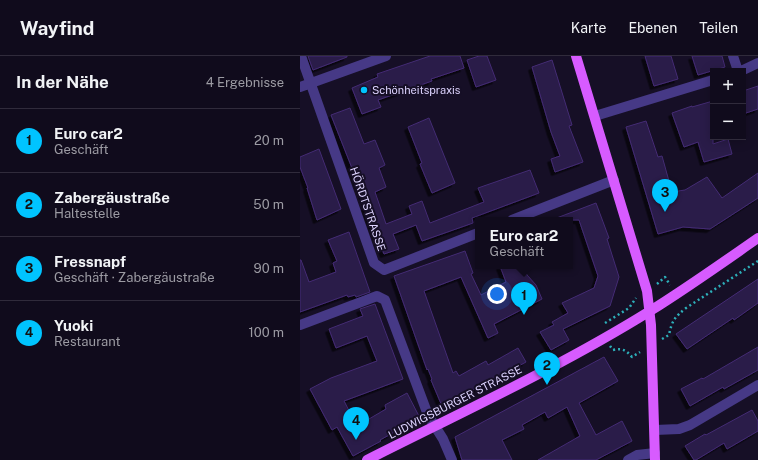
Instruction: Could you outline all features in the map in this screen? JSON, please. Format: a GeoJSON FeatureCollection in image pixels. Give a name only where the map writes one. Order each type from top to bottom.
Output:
{"type":"FeatureCollection","features":[{"type":"Feature","properties":{"kind":"main road"},"geometry":{"type":"LineString","coordinates":[[576,56],[647,291],[650,311],[655,457]]}},
{"type":"Feature","properties":{"kind":"main road","name":"LUDWIGSBURGER STRASSE"},"geometry":{"type":"LineString","coordinates":[[367,460],[544,371],[650,311],[758,238]]}},
{"type":"Feature","properties":{"kind":"street","name":"HÖRDTSTRASSE"},"geometry":{"type":"LineString","coordinates":[[301,56],[374,263],[384,270],[475,234]]}},
{"type":"Feature","properties":{"kind":"street"},"geometry":{"type":"LineString","coordinates":[[300,87],[386,56]]}},
{"type":"Feature","properties":{"kind":"street"},"geometry":{"type":"LineString","coordinates":[[733,56],[737,68]]}},
{"type":"Feature","properties":{"kind":"street"},"geometry":{"type":"LineString","coordinates":[[746,69],[758,63]]}},
{"type":"Feature","properties":{"kind":"street"},"geometry":{"type":"LineString","coordinates":[[595,116],[710,81]]}},
{"type":"Feature","properties":{"kind":"street"},"geometry":{"type":"LineString","coordinates":[[520,217],[614,180]]}},
{"type":"Feature","properties":{"kind":"street"},"geometry":{"type":"LineString","coordinates":[[300,325],[376,296],[385,300],[428,415],[443,438],[452,460]]}},
{"type":"Feature","properties":{"kind":"street"},"geometry":{"type":"LineString","coordinates":[[655,430],[679,429],[690,425],[758,385]]}},
{"type":"Feature","properties":{"kind":"street"},"geometry":{"type":"LineString","coordinates":[[628,460],[637,455],[655,457]]}},
{"type":"Feature","properties":{"kind":"path"},"geometry":{"type":"LineString","coordinates":[[686,308],[758,261]]}},
{"type":"Feature","properties":{"kind":"path"},"geometry":{"type":"LineString","coordinates":[[647,291],[665,278],[676,294]]}},
{"type":"Feature","properties":{"kind":"building"},"geometry":{"type":"Polygon","coordinates":[[[308,56],[347,56],[347,57],[313,70],[308,56]]]}},
{"type":"Feature","properties":{"kind":"building"},"geometry":{"type":"Polygon","coordinates":[[[430,56],[460,56],[464,68],[378,100],[381,107],[362,114],[352,88],[378,77],[377,74],[430,56]]]}},
{"type":"Feature","properties":{"kind":"building"},"geometry":{"type":"Polygon","coordinates":[[[479,56],[487,56],[496,80],[476,87],[467,60],[479,56]]]}},
{"type":"Feature","properties":{"kind":"building"},"geometry":{"type":"Polygon","coordinates":[[[645,56],[671,56],[678,79],[654,86],[645,56]]]}},
{"type":"Feature","properties":{"kind":"building"},"geometry":{"type":"Polygon","coordinates":[[[692,56],[722,56],[725,67],[710,68],[710,71],[698,75],[692,56]]]}},
{"type":"Feature","properties":{"kind":"building"},"geometry":{"type":"Polygon","coordinates":[[[552,60],[572,125],[569,126],[583,162],[555,172],[551,159],[560,156],[551,132],[532,67],[552,60]]]}},
{"type":"Feature","properties":{"kind":"building"},"geometry":{"type":"Polygon","coordinates":[[[758,86],[758,109],[746,113],[746,104],[746,90],[758,86]]]}},
{"type":"Feature","properties":{"kind":"building"},"geometry":{"type":"Polygon","coordinates":[[[710,102],[710,140],[713,140],[713,144],[728,140],[732,154],[704,162],[698,142],[684,147],[672,113],[710,102]]]}},
{"type":"Feature","properties":{"kind":"building"},"geometry":{"type":"Polygon","coordinates":[[[350,108],[364,144],[375,140],[385,165],[379,168],[386,187],[375,192],[386,224],[412,214],[409,206],[422,201],[430,223],[484,202],[478,188],[530,170],[539,193],[472,218],[473,223],[422,241],[416,225],[393,234],[399,249],[384,254],[365,207],[367,206],[331,115],[350,108]]]}},
{"type":"Feature","properties":{"kind":"building"},"geometry":{"type":"Polygon","coordinates":[[[429,118],[455,183],[432,193],[420,164],[422,163],[408,127],[429,118]]]}},
{"type":"Feature","properties":{"kind":"building"},"geometry":{"type":"Polygon","coordinates":[[[646,121],[658,157],[662,156],[672,192],[685,190],[707,177],[722,198],[758,173],[758,198],[710,229],[683,227],[658,234],[626,127],[646,121]]]}},
{"type":"Feature","properties":{"kind":"building"},"geometry":{"type":"Polygon","coordinates":[[[319,149],[341,209],[317,220],[308,188],[300,167],[300,157],[319,149]]]}},
{"type":"Feature","properties":{"kind":"building"},"geometry":{"type":"Polygon","coordinates":[[[596,203],[609,238],[607,239],[619,277],[610,306],[563,329],[569,340],[551,350],[540,332],[554,325],[552,322],[568,313],[562,303],[594,288],[598,276],[579,220],[573,220],[573,217],[559,217],[596,203]]]}},
{"type":"Feature","properties":{"kind":"building"},"geometry":{"type":"Polygon","coordinates":[[[349,232],[370,292],[356,297],[355,295],[348,297],[347,295],[300,312],[300,260],[309,282],[336,272],[333,263],[337,261],[328,240],[349,232]]]}},
{"type":"Feature","properties":{"kind":"building"},"geometry":{"type":"Polygon","coordinates":[[[465,251],[473,273],[471,274],[481,295],[506,282],[501,269],[524,269],[527,275],[536,285],[542,299],[494,324],[498,333],[488,338],[461,277],[424,291],[453,373],[456,371],[459,376],[486,361],[488,365],[518,348],[526,362],[442,406],[428,369],[427,370],[394,276],[465,251]]]}},
{"type":"Feature","properties":{"kind":"building"},"geometry":{"type":"Polygon","coordinates":[[[758,279],[758,303],[734,320],[733,318],[687,349],[676,334],[758,279]]]}},
{"type":"Feature","properties":{"kind":"building"},"geometry":{"type":"Polygon","coordinates":[[[375,304],[403,379],[344,401],[355,422],[367,415],[369,419],[386,409],[385,405],[407,393],[420,418],[353,456],[337,427],[332,430],[310,389],[331,378],[377,361],[367,336],[336,348],[329,329],[363,316],[360,309],[375,304]]]}},
{"type":"Feature","properties":{"kind":"building"},"geometry":{"type":"Polygon","coordinates":[[[758,347],[758,370],[724,389],[723,387],[690,406],[681,389],[702,378],[703,379],[758,347]]]}},
{"type":"Feature","properties":{"kind":"building"},"geometry":{"type":"Polygon","coordinates":[[[604,357],[618,381],[579,403],[596,435],[622,421],[632,441],[596,460],[538,460],[580,436],[567,407],[548,418],[545,412],[522,425],[524,429],[502,440],[512,460],[462,460],[455,437],[604,357]]]}},
{"type":"Feature","properties":{"kind":"building"},"geometry":{"type":"Polygon","coordinates":[[[752,410],[758,421],[758,431],[727,449],[724,443],[694,460],[685,446],[752,410]]]}},
{"type":"Feature","properties":{"kind":"place","name":"Schönheitspraxis"},"geometry":{"type":"Point","coordinates":[364,90]}},
{"type":"Feature","properties":{"kind":"place","name":"Fressnapf"},"geometry":{"type":"Point","coordinates":[665,212]}},
{"type":"Feature","properties":{"kind":"place","name":"Euro car2"},"geometry":{"type":"Point","coordinates":[524,315]}},
{"type":"Feature","properties":{"kind":"place","name":"Zabergäustraße"},"geometry":{"type":"Point","coordinates":[547,385]}},
{"type":"Feature","properties":{"kind":"place","name":"Yuoki"},"geometry":{"type":"Point","coordinates":[356,440]}}]}
